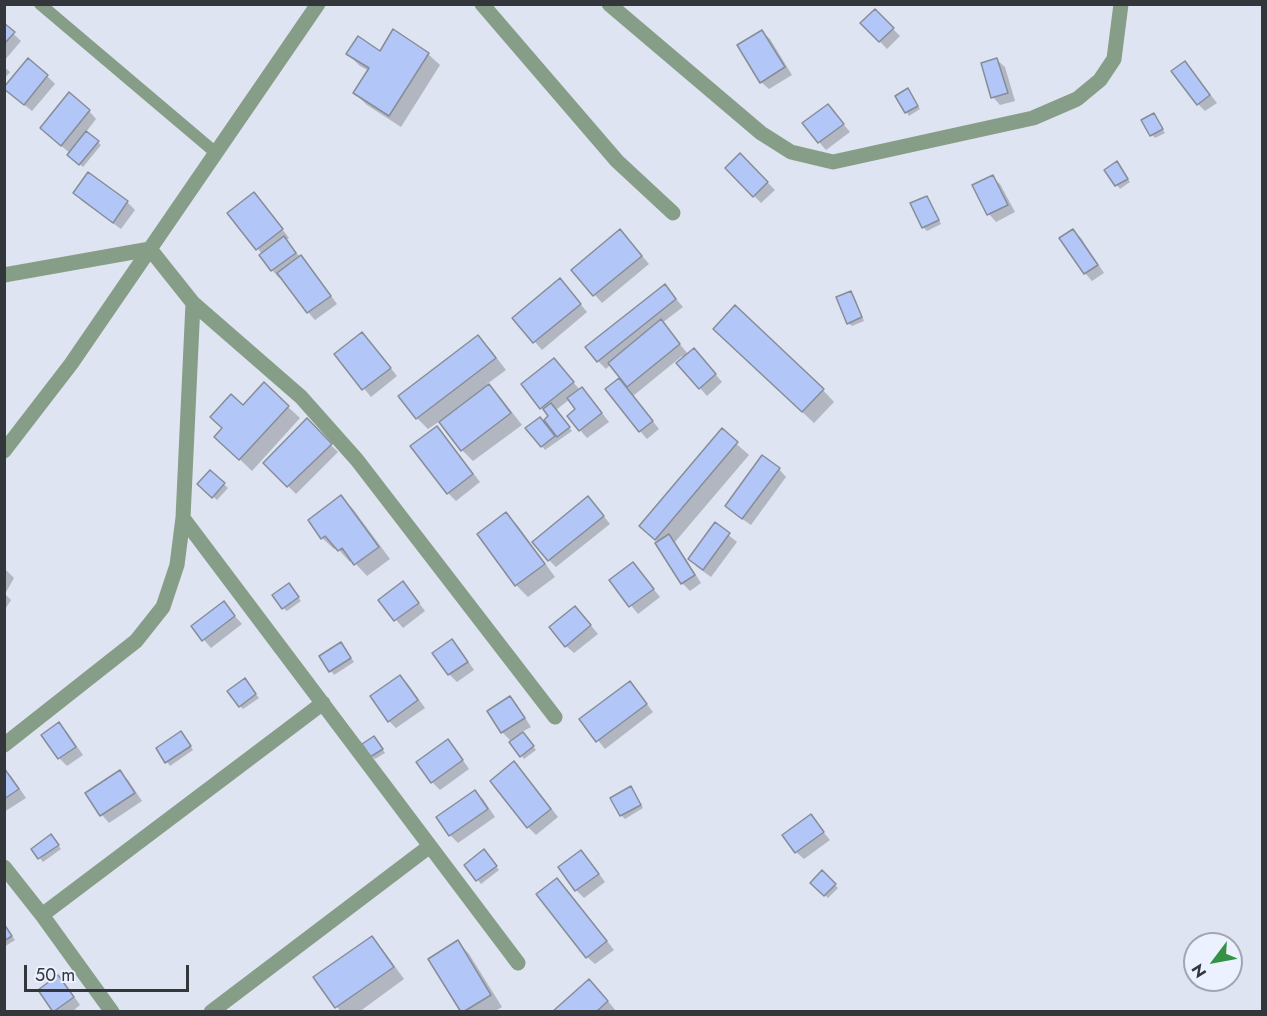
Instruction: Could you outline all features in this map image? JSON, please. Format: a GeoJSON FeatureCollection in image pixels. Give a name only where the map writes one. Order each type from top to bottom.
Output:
{"type":"FeatureCollection","features":[{"type":"Feature","properties":{"kind":"street"},"geometry":{"type":"LineString","coordinates":[[4,451],[71,364],[318,4]]}},
{"type":"Feature","properties":{"kind":"street"},"geometry":{"type":"LineString","coordinates":[[482,4],[617,161],[673,213]]}},
{"type":"Feature","properties":{"kind":"street"},"geometry":{"type":"LineString","coordinates":[[609,4],[761,133],[791,152],[833,162],[1033,118],[1077,99],[1100,80],[1114,59],[1120,4]]}},
{"type":"Feature","properties":{"kind":"street"},"geometry":{"type":"LineString","coordinates":[[4,275],[150,249]]}},
{"type":"Feature","properties":{"kind":"street"},"geometry":{"type":"LineString","coordinates":[[150,249],[193,303],[301,397],[357,460],[555,717]]}},
{"type":"Feature","properties":{"kind":"street"},"geometry":{"type":"LineString","coordinates":[[4,746],[136,641],[163,607],[177,565],[183,518],[193,303]]}},
{"type":"Feature","properties":{"kind":"street"},"geometry":{"type":"LineString","coordinates":[[183,518],[518,963]]}},
{"type":"Feature","properties":{"kind":"street"},"geometry":{"type":"LineString","coordinates":[[42,915],[322,703]]}},
{"type":"Feature","properties":{"kind":"street"},"geometry":{"type":"LineString","coordinates":[[211,1011],[430,846]]}},
{"type":"Feature","properties":{"kind":"street"},"geometry":{"type":"LineString","coordinates":[[4,867],[112,1011]]}},
{"type":"Feature","properties":{"kind":"lane"},"geometry":{"type":"LineString","coordinates":[[40,4],[216,153]]}},
{"type":"Feature","properties":{"kind":"building"},"geometry":{"type":"Polygon","coordinates":[[[875,9],[894,28],[879,42],[860,23],[875,9]]]}},
{"type":"Feature","properties":{"kind":"building"},"geometry":{"type":"Polygon","coordinates":[[[4,23],[15,32],[4,44],[4,23]]]}},
{"type":"Feature","properties":{"kind":"building"},"geometry":{"type":"Polygon","coordinates":[[[393,29],[429,53],[389,116],[353,93],[369,68],[346,54],[358,36],[380,51],[393,29]]]}},
{"type":"Feature","properties":{"kind":"building"},"geometry":{"type":"Polygon","coordinates":[[[762,30],[785,67],[760,83],[737,45],[762,30]]]}},
{"type":"Feature","properties":{"kind":"building"},"geometry":{"type":"Polygon","coordinates":[[[28,58],[48,75],[24,105],[4,87],[28,58]]]}},
{"type":"Feature","properties":{"kind":"building"},"geometry":{"type":"Polygon","coordinates":[[[997,58],[1008,93],[991,98],[981,63],[997,58]]]}},
{"type":"Feature","properties":{"kind":"building"},"geometry":{"type":"Polygon","coordinates":[[[1185,61],[1210,95],[1197,105],[1171,71],[1185,61]]]}},
{"type":"Feature","properties":{"kind":"building"},"geometry":{"type":"Polygon","coordinates":[[[908,88],[918,106],[905,113],[895,96],[908,88]]]}},
{"type":"Feature","properties":{"kind":"building"},"geometry":{"type":"Polygon","coordinates":[[[69,92],[90,110],[61,146],[40,128],[69,92]]]}},
{"type":"Feature","properties":{"kind":"building"},"geometry":{"type":"Polygon","coordinates":[[[828,104],[844,124],[818,143],[802,123],[828,104]]]}},
{"type":"Feature","properties":{"kind":"building"},"geometry":{"type":"Polygon","coordinates":[[[1154,113],[1163,129],[1150,136],[1141,120],[1154,113]]]}},
{"type":"Feature","properties":{"kind":"building"},"geometry":{"type":"Polygon","coordinates":[[[86,131],[99,141],[79,165],[67,155],[86,131]]]}},
{"type":"Feature","properties":{"kind":"building"},"geometry":{"type":"Polygon","coordinates":[[[740,153],[768,182],[753,197],[725,168],[740,153]]]}},
{"type":"Feature","properties":{"kind":"building"},"geometry":{"type":"Polygon","coordinates":[[[1117,161],[1128,179],[1115,186],[1104,170],[1117,161]]]}},
{"type":"Feature","properties":{"kind":"building"},"geometry":{"type":"Polygon","coordinates":[[[88,172],[128,201],[113,223],[73,193],[88,172]]]}},
{"type":"Feature","properties":{"kind":"building"},"geometry":{"type":"Polygon","coordinates":[[[993,175],[1008,205],[987,215],[972,185],[993,175]]]}},
{"type":"Feature","properties":{"kind":"building"},"geometry":{"type":"Polygon","coordinates":[[[254,192],[283,229],[256,250],[227,213],[254,192]]]}},
{"type":"Feature","properties":{"kind":"building"},"geometry":{"type":"Polygon","coordinates":[[[927,196],[939,220],[922,228],[910,203],[927,196]]]}},
{"type":"Feature","properties":{"kind":"building"},"geometry":{"type":"Polygon","coordinates":[[[620,229],[642,256],[593,296],[571,270],[620,229]]]}},
{"type":"Feature","properties":{"kind":"building"},"geometry":{"type":"Polygon","coordinates":[[[1073,229],[1098,265],[1084,274],[1059,238],[1073,229]]]}},
{"type":"Feature","properties":{"kind":"building"},"geometry":{"type":"Polygon","coordinates":[[[284,236],[296,253],[271,271],[259,255],[284,236]]]}},
{"type":"Feature","properties":{"kind":"building"},"geometry":{"type":"Polygon","coordinates":[[[301,255],[331,296],[307,313],[277,273],[301,255]]]}},
{"type":"Feature","properties":{"kind":"building"},"geometry":{"type":"Polygon","coordinates":[[[560,278],[581,304],[533,343],[512,318],[560,278]]]}},
{"type":"Feature","properties":{"kind":"building"},"geometry":{"type":"Polygon","coordinates":[[[665,284],[676,299],[597,362],[585,347],[665,284]]]}},
{"type":"Feature","properties":{"kind":"building"},"geometry":{"type":"Polygon","coordinates":[[[851,291],[862,317],[847,324],[836,297],[851,291]]]}},
{"type":"Feature","properties":{"kind":"building"},"geometry":{"type":"Polygon","coordinates":[[[735,305],[824,389],[802,412],[713,329],[735,305]]]}},
{"type":"Feature","properties":{"kind":"building"},"geometry":{"type":"Polygon","coordinates":[[[661,319],[680,344],[627,387],[608,363],[661,319]]]}},
{"type":"Feature","properties":{"kind":"building"},"geometry":{"type":"Polygon","coordinates":[[[362,332],[391,368],[362,390],[334,354],[362,332]]]}},
{"type":"Feature","properties":{"kind":"building"},"geometry":{"type":"Polygon","coordinates":[[[478,335],[496,358],[416,419],[398,396],[478,335]]]}},
{"type":"Feature","properties":{"kind":"building"},"geometry":{"type":"Polygon","coordinates":[[[694,348],[716,374],[699,389],[676,363],[694,348]]]}},
{"type":"Feature","properties":{"kind":"building"},"geometry":{"type":"Polygon","coordinates":[[[554,358],[574,382],[540,409],[521,384],[554,358]]]}},
{"type":"Feature","properties":{"kind":"building"},"geometry":{"type":"Polygon","coordinates":[[[619,378],[653,421],[639,432],[605,389],[619,378]]]}},
{"type":"Feature","properties":{"kind":"building"},"geometry":{"type":"Polygon","coordinates":[[[264,382],[289,406],[239,460],[214,437],[222,428],[210,417],[231,394],[243,405],[264,382]]]}},
{"type":"Feature","properties":{"kind":"building"},"geometry":{"type":"Polygon","coordinates":[[[489,384],[511,413],[461,451],[439,422],[489,384]]]}},
{"type":"Feature","properties":{"kind":"building"},"geometry":{"type":"Polygon","coordinates":[[[582,387],[602,413],[579,431],[567,416],[575,409],[567,398],[582,387]]]}},
{"type":"Feature","properties":{"kind":"building"},"geometry":{"type":"Polygon","coordinates":[[[551,403],[570,427],[557,437],[544,420],[548,416],[543,409],[551,403]]]}},
{"type":"Feature","properties":{"kind":"building"},"geometry":{"type":"Polygon","coordinates":[[[540,417],[555,436],[541,447],[525,428],[540,417]]]}},
{"type":"Feature","properties":{"kind":"building"},"geometry":{"type":"Polygon","coordinates":[[[307,418],[332,444],[287,487],[263,463],[307,418]]]}},
{"type":"Feature","properties":{"kind":"building"},"geometry":{"type":"Polygon","coordinates":[[[437,426],[473,474],[447,494],[410,446],[437,426]]]}},
{"type":"Feature","properties":{"kind":"building"},"geometry":{"type":"Polygon","coordinates":[[[722,428],[738,442],[655,540],[639,526],[722,428]]]}},
{"type":"Feature","properties":{"kind":"building"},"geometry":{"type":"Polygon","coordinates":[[[762,455],[780,468],[742,519],[725,506],[762,455]]]}},
{"type":"Feature","properties":{"kind":"building"},"geometry":{"type":"Polygon","coordinates":[[[210,470],[225,483],[212,498],[197,484],[210,470]]]}},
{"type":"Feature","properties":{"kind":"building"},"geometry":{"type":"Polygon","coordinates":[[[341,495],[379,547],[354,565],[342,548],[338,551],[325,536],[321,539],[308,520],[341,495]]]}},
{"type":"Feature","properties":{"kind":"building"},"geometry":{"type":"Polygon","coordinates":[[[588,496],[604,516],[548,561],[532,542],[588,496]]]}},
{"type":"Feature","properties":{"kind":"building"},"geometry":{"type":"Polygon","coordinates":[[[506,512],[545,564],[515,586],[477,534],[506,512]]]}},
{"type":"Feature","properties":{"kind":"building"},"geometry":{"type":"Polygon","coordinates":[[[715,522],[730,533],[703,570],[688,559],[715,522]]]}},
{"type":"Feature","properties":{"kind":"building"},"geometry":{"type":"Polygon","coordinates":[[[669,534],[695,575],[681,584],[655,543],[669,534]]]}},
{"type":"Feature","properties":{"kind":"building"},"geometry":{"type":"Polygon","coordinates":[[[633,562],[654,589],[629,607],[609,580],[633,562]]]}},
{"type":"Feature","properties":{"kind":"building"},"geometry":{"type":"Polygon","coordinates":[[[403,581],[419,603],[394,621],[378,600],[403,581]]]}},
{"type":"Feature","properties":{"kind":"building"},"geometry":{"type":"Polygon","coordinates":[[[289,583],[299,597],[282,609],[272,595],[289,583]]]}},
{"type":"Feature","properties":{"kind":"building"},"geometry":{"type":"Polygon","coordinates":[[[224,601],[235,616],[202,641],[191,626],[224,601]]]}},
{"type":"Feature","properties":{"kind":"building"},"geometry":{"type":"Polygon","coordinates":[[[575,606],[591,625],[565,647],[549,627],[575,606]]]}},
{"type":"Feature","properties":{"kind":"building"},"geometry":{"type":"Polygon","coordinates":[[[452,639],[468,662],[448,675],[432,653],[452,639]]]}},
{"type":"Feature","properties":{"kind":"building"},"geometry":{"type":"Polygon","coordinates":[[[341,642],[351,658],[329,672],[319,656],[341,642]]]}},
{"type":"Feature","properties":{"kind":"building"},"geometry":{"type":"Polygon","coordinates":[[[400,675],[418,700],[388,722],[370,696],[400,675]]]}},
{"type":"Feature","properties":{"kind":"building"},"geometry":{"type":"Polygon","coordinates":[[[245,678],[256,694],[239,707],[227,691],[245,678]]]}},
{"type":"Feature","properties":{"kind":"building"},"geometry":{"type":"Polygon","coordinates":[[[630,681],[647,704],[596,742],[579,719],[630,681]]]}},
{"type":"Feature","properties":{"kind":"building"},"geometry":{"type":"Polygon","coordinates":[[[510,696],[525,718],[501,733],[487,711],[510,696]]]}},
{"type":"Feature","properties":{"kind":"building"},"geometry":{"type":"Polygon","coordinates":[[[59,722],[76,747],[58,759],[41,735],[59,722]]]}},
{"type":"Feature","properties":{"kind":"building"},"geometry":{"type":"Polygon","coordinates":[[[181,731],[191,746],[165,763],[156,748],[181,731]]]}},
{"type":"Feature","properties":{"kind":"building"},"geometry":{"type":"Polygon","coordinates":[[[523,732],[534,746],[520,757],[509,742],[523,732]]]}},
{"type":"Feature","properties":{"kind":"building"},"geometry":{"type":"Polygon","coordinates":[[[374,736],[383,749],[370,757],[362,744],[374,736]]]}},
{"type":"Feature","properties":{"kind":"building"},"geometry":{"type":"Polygon","coordinates":[[[448,739],[463,760],[431,783],[416,762],[448,739]]]}},
{"type":"Feature","properties":{"kind":"building"},"geometry":{"type":"Polygon","coordinates":[[[514,761],[551,809],[527,828],[490,781],[514,761]]]}},
{"type":"Feature","properties":{"kind":"building"},"geometry":{"type":"Polygon","coordinates":[[[4,768],[19,789],[4,799],[4,768]]]}},
{"type":"Feature","properties":{"kind":"building"},"geometry":{"type":"Polygon","coordinates":[[[120,770],[135,793],[100,816],[85,793],[120,770]]]}},
{"type":"Feature","properties":{"kind":"building"},"geometry":{"type":"Polygon","coordinates":[[[631,786],[641,805],[620,816],[610,798],[631,786]]]}},
{"type":"Feature","properties":{"kind":"building"},"geometry":{"type":"Polygon","coordinates":[[[475,790],[488,809],[449,836],[436,817],[475,790]]]}},
{"type":"Feature","properties":{"kind":"building"},"geometry":{"type":"Polygon","coordinates":[[[811,814],[824,832],[795,853],[782,835],[811,814]]]}},
{"type":"Feature","properties":{"kind":"building"},"geometry":{"type":"Polygon","coordinates":[[[51,834],[59,845],[38,859],[31,849],[51,834]]]}},
{"type":"Feature","properties":{"kind":"building"},"geometry":{"type":"Polygon","coordinates":[[[484,849],[497,866],[476,881],[464,865],[484,849]]]}},
{"type":"Feature","properties":{"kind":"building"},"geometry":{"type":"Polygon","coordinates":[[[581,850],[599,874],[575,891],[558,867],[581,850]]]}},
{"type":"Feature","properties":{"kind":"building"},"geometry":{"type":"Polygon","coordinates":[[[822,870],[836,884],[824,896],[810,883],[822,870]]]}},
{"type":"Feature","properties":{"kind":"building"},"geometry":{"type":"Polygon","coordinates":[[[557,878],[607,941],[586,958],[536,894],[557,878]]]}},
{"type":"Feature","properties":{"kind":"building"},"geometry":{"type":"Polygon","coordinates":[[[4,924],[12,936],[4,941],[4,924]]]}},
{"type":"Feature","properties":{"kind":"building"},"geometry":{"type":"Polygon","coordinates":[[[372,936],[394,967],[335,1008],[313,977],[372,936]]]}},
{"type":"Feature","properties":{"kind":"building"},"geometry":{"type":"Polygon","coordinates":[[[458,940],[491,995],[463,1012],[428,959],[458,940]]]}},
{"type":"Feature","properties":{"kind":"building"},"geometry":{"type":"Polygon","coordinates":[[[58,975],[74,997],[53,1012],[38,990],[58,975]]]}},
{"type":"Feature","properties":{"kind":"building"},"geometry":{"type":"Polygon","coordinates":[[[589,979],[608,1001],[596,1012],[552,1012],[589,979]]]}}]}
